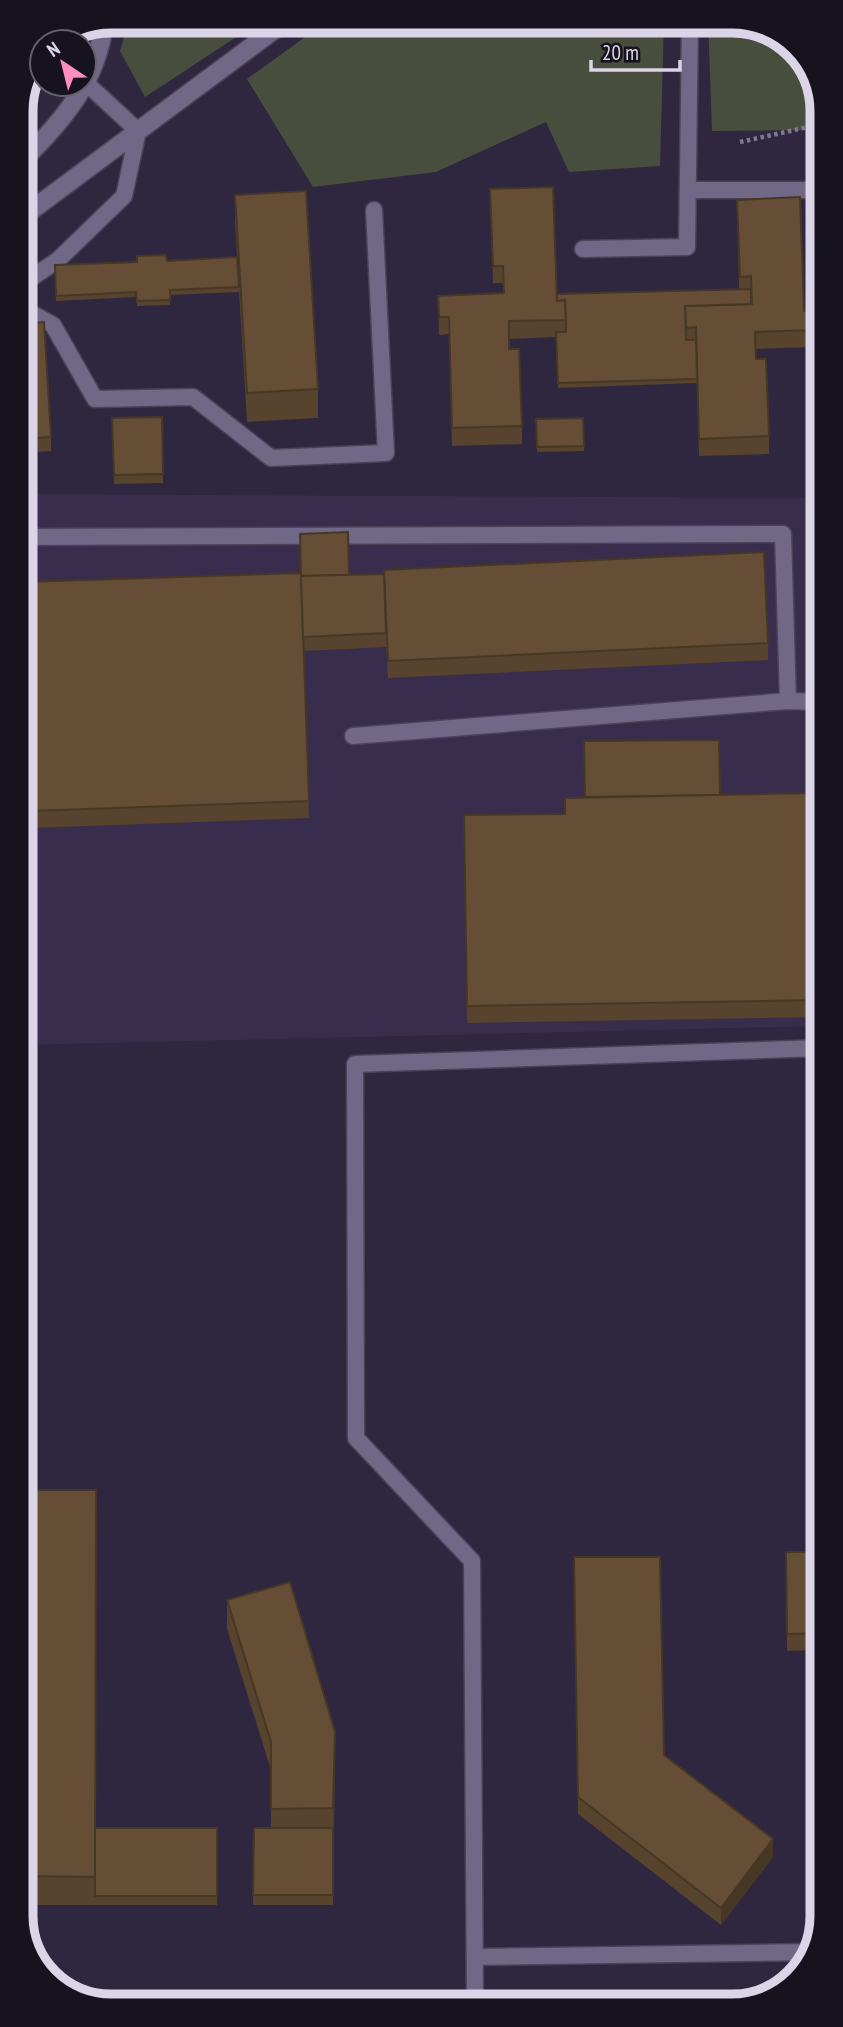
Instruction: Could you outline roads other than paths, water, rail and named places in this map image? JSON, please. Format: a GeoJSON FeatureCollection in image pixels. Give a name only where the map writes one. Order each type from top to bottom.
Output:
{"type":"FeatureCollection","features":[{"type":"Feature","properties":{"kind":"main road"},"geometry":{"type":"LineString","coordinates":[[33,210],[267,33]]}},
{"type":"Feature","properties":{"kind":"main road"},"geometry":{"type":"LineString","coordinates":[[33,150],[62,122],[76,98]]}},
{"type":"Feature","properties":{"kind":"lane"},"geometry":{"type":"LineString","coordinates":[[583,248],[687,247],[691,33]]}},
{"type":"Feature","properties":{"kind":"lane"},"geometry":{"type":"LineString","coordinates":[[33,277],[58,260],[124,196],[138,131],[98,94]]}},
{"type":"Feature","properties":{"kind":"lane"},"geometry":{"type":"LineString","coordinates":[[688,190],[810,190]]}},
{"type":"Feature","properties":{"kind":"lane"},"geometry":{"type":"LineString","coordinates":[[33,314],[53,325],[96,399],[193,397],[271,458],[386,453],[373,210]]}},
{"type":"Feature","properties":{"kind":"lane"},"geometry":{"type":"LineString","coordinates":[[33,537],[783,534],[788,701]]}},
{"type":"Feature","properties":{"kind":"lane"},"geometry":{"type":"LineString","coordinates":[[353,736],[788,701],[810,702]]}},
{"type":"Feature","properties":{"kind":"lane"},"geometry":{"type":"LineString","coordinates":[[475,1994],[472,1561],[356,1438],[355,1064],[810,1048]]}},
{"type":"Feature","properties":{"kind":"lane"},"geometry":{"type":"LineString","coordinates":[[475,1957],[801,1952]]}}]}
